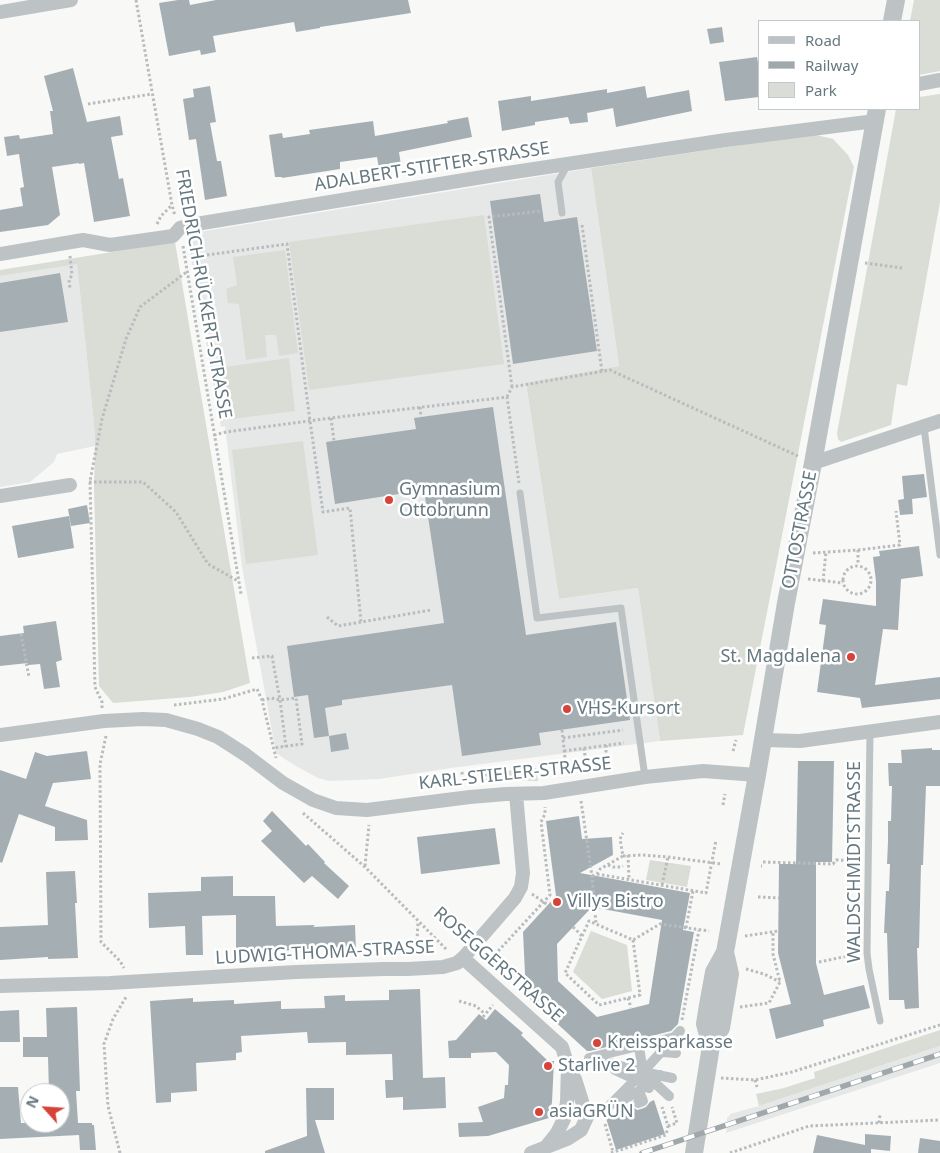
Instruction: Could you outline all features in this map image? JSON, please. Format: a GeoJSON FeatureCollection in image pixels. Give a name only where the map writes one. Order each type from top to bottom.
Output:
{"type":"FeatureCollection","features":[{"type":"Feature","properties":{"kind":"street"},"geometry":{"type":"LineString","coordinates":[[0,12],[71,0]]}},
{"type":"Feature","properties":{"kind":"street"},"geometry":{"type":"LineString","coordinates":[[892,20],[896,0]]}},
{"type":"Feature","properties":{"kind":"street"},"geometry":{"type":"LineString","coordinates":[[920,84],[940,80]]}},
{"type":"Feature","properties":{"kind":"street","name":"ADALBERT-STIFTER-STRASSE"},"geometry":{"type":"LineString","coordinates":[[0,254],[83,240],[110,245],[129,243],[173,236],[180,228],[190,225],[876,115]]}},
{"type":"Feature","properties":{"kind":"street","name":"OTTOSTRASSE"},"geometry":{"type":"LineString","coordinates":[[694,1153],[711,1046],[721,1028],[730,974],[725,952],[786,603],[876,115]]}},
{"type":"Feature","properties":{"kind":"street"},"geometry":{"type":"LineString","coordinates":[[813,463],[940,421]]}},
{"type":"Feature","properties":{"kind":"street"},"geometry":{"type":"LineString","coordinates":[[0,496],[70,485]]}},
{"type":"Feature","properties":{"kind":"street","name":"KARL-STIELER-STRASSE"},"geometry":{"type":"LineString","coordinates":[[0,735],[104,721],[166,720],[218,737],[283,783],[313,800],[336,808],[367,810],[470,797],[544,793],[645,777],[703,771],[757,774]]}},
{"type":"Feature","properties":{"kind":"street"},"geometry":{"type":"LineString","coordinates":[[763,740],[800,741],[940,722]]}},
{"type":"Feature","properties":{"kind":"street","name":"LUDWIG-THOMA-STRASSE"},"geometry":{"type":"LineString","coordinates":[[0,986],[125,982],[296,972],[408,969],[457,963],[515,898],[521,887],[523,873],[516,794]]}},
{"type":"Feature","properties":{"kind":"street","name":"ROSEGGERSTRASSE"},"geometry":{"type":"LineString","coordinates":[[463,958],[562,1046],[568,1066],[567,1102],[564,1119],[558,1133],[545,1148]]}},
{"type":"Feature","properties":{"kind":"street"},"geometry":{"type":"LineString","coordinates":[[669,1096],[640,1076],[589,1058],[638,1043],[678,1035]]}},
{"type":"Feature","properties":{"kind":"street"},"geometry":{"type":"LineString","coordinates":[[672,1078],[650,1084],[604,1111],[678,1035]]}},
{"type":"Feature","properties":{"kind":"street"},"geometry":{"type":"LineString","coordinates":[[638,1043],[640,1076],[650,1084]]}},
{"type":"Feature","properties":{"kind":"street"},"geometry":{"type":"LineString","coordinates":[[662,1052],[676,1053]]}},
{"type":"Feature","properties":{"kind":"street","name":"ROSEGGERSTRASSE"},"geometry":{"type":"LineString","coordinates":[[531,1153],[568,1139],[581,1130],[587,1117],[575,1079],[568,1066]]}},
{"type":"Feature","properties":{"kind":"street"},"geometry":{"type":"LineString","coordinates":[[638,1103],[643,1101],[650,1084]]}},
{"type":"Feature","properties":{"kind":"lane"},"geometry":{"type":"LineString","coordinates":[[562,213],[558,182],[568,164]]}},
{"type":"Feature","properties":{"kind":"lane"},"geometry":{"type":"LineString","coordinates":[[924,427],[940,555]]}},
{"type":"Feature","properties":{"kind":"lane"},"geometry":{"type":"LineString","coordinates":[[520,493],[537,618],[621,608],[645,777]]}},
{"type":"Feature","properties":{"kind":"lane","name":"WALDSCHMIDTSTRASSE"},"geometry":{"type":"LineString","coordinates":[[870,732],[867,953],[880,1021]]}},
{"type":"Feature","properties":{"kind":"path","name":"FRIEDRICH-RÜCKERT-STRASSE"},"geometry":{"type":"LineString","coordinates":[[136,0],[172,205],[180,228],[188,271],[241,594]]}},
{"type":"Feature","properties":{"kind":"path"},"geometry":{"type":"LineString","coordinates":[[88,104],[152,94]]}},
{"type":"Feature","properties":{"kind":"path"},"geometry":{"type":"LineString","coordinates":[[520,493],[507,397],[512,387],[489,218],[541,210]]}},
{"type":"Feature","properties":{"kind":"path"},"geometry":{"type":"LineString","coordinates":[[582,225],[602,372]]}},
{"type":"Feature","properties":{"kind":"path"},"geometry":{"type":"LineString","coordinates":[[207,255],[287,244],[323,512],[350,508],[361,622]]}},
{"type":"Feature","properties":{"kind":"path"},"geometry":{"type":"LineString","coordinates":[[70,256],[72,275],[69,280],[70,288]]}},
{"type":"Feature","properties":{"kind":"path"},"geometry":{"type":"LineString","coordinates":[[850,261],[902,268]]}},
{"type":"Feature","properties":{"kind":"path"},"geometry":{"type":"LineString","coordinates":[[188,271],[140,307],[126,339],[102,419],[90,482],[143,482],[176,512],[208,564],[238,581]]}},
{"type":"Feature","properties":{"kind":"path"},"geometry":{"type":"LineString","coordinates":[[512,387],[610,370],[813,463]]}},
{"type":"Feature","properties":{"kind":"path"},"geometry":{"type":"LineString","coordinates":[[214,435],[331,418],[507,397]]}},
{"type":"Feature","properties":{"kind":"path"},"geometry":{"type":"LineString","coordinates":[[420,407],[421,417]]}},
{"type":"Feature","properties":{"kind":"path"},"geometry":{"type":"LineString","coordinates":[[331,418],[334,441]]}},
{"type":"Feature","properties":{"kind":"path"},"geometry":{"type":"LineString","coordinates":[[813,553],[900,545],[896,511]]}},
{"type":"Feature","properties":{"kind":"path"},"geometry":{"type":"LineString","coordinates":[[858,550],[858,565]]}},
{"type":"Feature","properties":{"kind":"path"},"geometry":{"type":"LineString","coordinates":[[823,581],[826,552]]}},
{"type":"Feature","properties":{"kind":"path"},"geometry":{"type":"LineString","coordinates":[[858,565],[870,573],[870,586],[865,592],[852,593],[846,590],[843,583],[843,576],[846,570],[852,566],[858,565]]}},
{"type":"Feature","properties":{"kind":"path"},"geometry":{"type":"LineString","coordinates":[[808,579],[843,583]]}},
{"type":"Feature","properties":{"kind":"path"},"geometry":{"type":"LineString","coordinates":[[327,618],[338,626],[432,610]]}},
{"type":"Feature","properties":{"kind":"path"},"geometry":{"type":"LineString","coordinates":[[21,634],[29,677]]}},
{"type":"Feature","properties":{"kind":"path"},"geometry":{"type":"LineString","coordinates":[[252,658],[272,656],[286,747]]}},
{"type":"Feature","properties":{"kind":"path"},"geometry":{"type":"LineString","coordinates":[[167,706],[222,699],[257,689],[262,700],[283,783]]}},
{"type":"Feature","properties":{"kind":"path"},"geometry":{"type":"LineString","coordinates":[[262,700],[296,698],[302,744],[273,748]]}},
{"type":"Feature","properties":{"kind":"path"},"geometry":{"type":"LineString","coordinates":[[562,730],[565,758]]}},
{"type":"Feature","properties":{"kind":"path"},"geometry":{"type":"LineString","coordinates":[[563,738],[623,730]]}},
{"type":"Feature","properties":{"kind":"path"},"geometry":{"type":"LineString","coordinates":[[734,750],[736,740]]}},
{"type":"Feature","properties":{"kind":"path"},"geometry":{"type":"LineString","coordinates":[[564,751],[624,742]]}},
{"type":"Feature","properties":{"kind":"path"},"geometry":{"type":"LineString","coordinates":[[606,745],[606,753]]}},
{"type":"Feature","properties":{"kind":"path"},"geometry":{"type":"LineString","coordinates":[[584,748],[584,756]]}},
{"type":"Feature","properties":{"kind":"path"},"geometry":{"type":"LineString","coordinates":[[486,769],[487,780]]}},
{"type":"Feature","properties":{"kind":"path"},"geometry":{"type":"LineString","coordinates":[[462,772],[463,783]]}},
{"type":"Feature","properties":{"kind":"path"},"geometry":{"type":"LineString","coordinates":[[723,805],[725,794]]}},
{"type":"Feature","properties":{"kind":"path","name":"ROSEGGERSTRASSE"},"geometry":{"type":"LineString","coordinates":[[296,807],[365,867],[447,950],[463,958]]}},
{"type":"Feature","properties":{"kind":"path"},"geometry":{"type":"LineString","coordinates":[[582,808],[592,876],[596,924]]}},
{"type":"Feature","properties":{"kind":"path"},"geometry":{"type":"LineString","coordinates":[[365,867],[368,820]]}},
{"type":"Feature","properties":{"kind":"path"},"geometry":{"type":"LineString","coordinates":[[623,832],[620,840],[623,856]]}},
{"type":"Feature","properties":{"kind":"path"},"geometry":{"type":"LineString","coordinates":[[596,874],[706,893],[716,840]]}},
{"type":"Feature","properties":{"kind":"path"},"geometry":{"type":"LineString","coordinates":[[592,876],[608,864],[628,855],[668,857],[722,864]]}},
{"type":"Feature","properties":{"kind":"path"},"geometry":{"type":"LineString","coordinates":[[628,855],[629,880]]}},
{"type":"Feature","properties":{"kind":"path"},"geometry":{"type":"LineString","coordinates":[[662,885],[668,857]]}},
{"type":"Feature","properties":{"kind":"path"},"geometry":{"type":"LineString","coordinates":[[762,864],[833,864],[836,860],[869,862]]}},
{"type":"Feature","properties":{"kind":"path"},"geometry":{"type":"LineString","coordinates":[[608,864],[613,867],[622,866]]}},
{"type":"Feature","properties":{"kind":"path"},"geometry":{"type":"LineString","coordinates":[[686,928],[693,891]]}},
{"type":"Feature","properties":{"kind":"path"},"geometry":{"type":"LineString","coordinates":[[758,897],[778,898]]}},
{"type":"Feature","properties":{"kind":"path"},"geometry":{"type":"LineString","coordinates":[[408,969],[417,940],[418,921]]}},
{"type":"Feature","properties":{"kind":"path"},"geometry":{"type":"LineString","coordinates":[[589,921],[634,940],[640,995],[599,1004],[565,973],[589,921]]}},
{"type":"Feature","properties":{"kind":"path"},"geometry":{"type":"LineString","coordinates":[[634,940],[660,924],[709,931]]}},
{"type":"Feature","properties":{"kind":"path"},"geometry":{"type":"LineString","coordinates":[[573,927],[582,936]]}},
{"type":"Feature","properties":{"kind":"path"},"geometry":{"type":"LineString","coordinates":[[678,1035],[699,930]]}},
{"type":"Feature","properties":{"kind":"path"},"geometry":{"type":"LineString","coordinates":[[732,1008],[769,1003],[780,982],[773,954],[773,931]]}},
{"type":"Feature","properties":{"kind":"path"},"geometry":{"type":"LineString","coordinates":[[746,936],[778,931]]}},
{"type":"Feature","properties":{"kind":"path"},"geometry":{"type":"LineString","coordinates":[[820,962],[851,954],[867,953]]}},
{"type":"Feature","properties":{"kind":"path"},"geometry":{"type":"LineString","coordinates":[[740,968],[753,970],[780,982]]}},
{"type":"Feature","properties":{"kind":"path"},"geometry":{"type":"LineString","coordinates":[[120,1153],[108,1106],[104,1044],[113,1019],[126,997],[125,982]]}},
{"type":"Feature","properties":{"kind":"path"},"geometry":{"type":"LineString","coordinates":[[628,998],[631,1008]]}},
{"type":"Feature","properties":{"kind":"path"},"geometry":{"type":"LineString","coordinates":[[459,1001],[476,1006],[485,1014]]}},
{"type":"Feature","properties":{"kind":"path"},"geometry":{"type":"LineString","coordinates":[[706,1078],[755,1080],[792,1072],[940,1025]]}},
{"type":"Feature","properties":{"kind":"path"},"geometry":{"type":"LineString","coordinates":[[755,1080],[757,1087]]}},
{"type":"Feature","properties":{"kind":"path"},"geometry":{"type":"LineString","coordinates":[[879,1123],[880,1115]]}},
{"type":"Feature","properties":{"kind":"path"},"geometry":{"type":"LineString","coordinates":[[730,1153],[809,1126],[940,1120]]}},
{"type":"Feature","properties":{"kind":"path"},"geometry":{"type":"LineString","coordinates":[[606,1129],[612,1153],[666,1135],[668,1126],[677,1123]]}},
{"type":"Feature","properties":{"kind":"shaded area","name":"Gymnasium Ottobrunn"},"geometry":{"type":"Polygon","coordinates":[[[591,168],[619,366],[526,384],[559,599],[638,588],[660,741],[379,779],[329,781],[318,778],[276,753],[242,567],[225,426],[221,427],[188,242],[193,233],[591,168]]]}},
{"type":"Feature","properties":{"kind":"shaded area"},"geometry":{"type":"Polygon","coordinates":[[[77,263],[95,446],[57,454],[54,462],[30,482],[0,487],[0,276],[77,263]]]}},
{"type":"Feature","properties":{"kind":"shaded area"},"geometry":{"type":"Polygon","coordinates":[[[940,1046],[940,1063],[726,1133],[727,1118],[730,1114],[940,1046]]]}},
{"type":"Feature","properties":{"kind":"green space"},"geometry":{"type":"Polygon","coordinates":[[[914,0],[940,0],[940,71],[920,75],[920,20],[910,20],[914,0]]]}},
{"type":"Feature","properties":{"kind":"green space"},"geometry":{"type":"Polygon","coordinates":[[[940,94],[940,202],[907,386],[897,384],[891,425],[841,442],[838,439],[837,433],[896,110],[920,110],[920,97],[940,94]]]}},
{"type":"Feature","properties":{"kind":"green space"},"geometry":{"type":"Polygon","coordinates":[[[812,134],[833,139],[848,155],[854,167],[743,735],[660,741],[638,588],[559,599],[526,383],[619,366],[591,168],[812,134]]]}},
{"type":"Feature","properties":{"kind":"green space"},"geometry":{"type":"Polygon","coordinates":[[[484,215],[504,364],[309,390],[289,242],[484,215]]]}},
{"type":"Feature","properties":{"kind":"green space"},"geometry":{"type":"Polygon","coordinates":[[[175,242],[250,683],[223,692],[190,697],[113,703],[99,686],[94,424],[77,264],[0,276],[0,270],[175,242]]]}},
{"type":"Feature","properties":{"kind":"green space"},"geometry":{"type":"Polygon","coordinates":[[[285,250],[298,353],[279,356],[276,335],[265,335],[267,357],[246,360],[239,304],[228,303],[226,289],[237,285],[233,257],[285,250]]]}},
{"type":"Feature","properties":{"kind":"green space"},"geometry":{"type":"Polygon","coordinates":[[[289,358],[295,411],[224,420],[217,368],[289,358]]]}},
{"type":"Feature","properties":{"kind":"green space"},"geometry":{"type":"Polygon","coordinates":[[[303,441],[318,555],[246,564],[232,450],[303,441]]]}},
{"type":"Feature","properties":{"kind":"green space"},"geometry":{"type":"Polygon","coordinates":[[[536,768],[538,781],[495,780],[494,772],[536,768]]]}},
{"type":"Feature","properties":{"kind":"green space"},"geometry":{"type":"Polygon","coordinates":[[[650,860],[691,866],[687,887],[646,880],[650,860]]]}},
{"type":"Feature","properties":{"kind":"green space"},"geometry":{"type":"Polygon","coordinates":[[[591,931],[627,945],[632,991],[602,999],[573,972],[591,931]]]}},
{"type":"Feature","properties":{"kind":"green space"},"geometry":{"type":"Polygon","coordinates":[[[940,1030],[940,1046],[759,1106],[756,1094],[784,1088],[815,1078],[814,1072],[940,1030]]]}},
{"type":"Feature","properties":{"kind":"building"},"geometry":{"type":"Polygon","coordinates":[[[189,0],[190,5],[216,0],[408,0],[411,13],[296,32],[294,22],[213,36],[216,52],[201,55],[200,50],[169,56],[159,3],[189,0]]]}},
{"type":"Feature","properties":{"kind":"building"},"geometry":{"type":"Polygon","coordinates":[[[722,27],[724,42],[710,44],[707,29],[722,27]]]}},
{"type":"Feature","properties":{"kind":"building"},"geometry":{"type":"Polygon","coordinates":[[[757,57],[758,97],[725,101],[719,62],[757,57]]]}},
{"type":"Feature","properties":{"kind":"building"},"geometry":{"type":"Polygon","coordinates":[[[73,68],[87,122],[120,116],[123,135],[111,137],[119,179],[123,178],[130,216],[94,222],[84,163],[79,163],[52,167],[60,215],[48,225],[0,232],[0,210],[23,206],[20,188],[24,187],[19,154],[7,156],[4,137],[19,135],[20,139],[53,134],[50,111],[53,111],[44,76],[73,68]]]}},
{"type":"Feature","properties":{"kind":"building"},"geometry":{"type":"Polygon","coordinates":[[[210,86],[216,122],[210,123],[217,161],[221,161],[227,196],[205,200],[196,139],[189,140],[183,99],[194,97],[193,89],[210,86]]]}},
{"type":"Feature","properties":{"kind":"building"},"geometry":{"type":"Polygon","coordinates":[[[645,86],[647,98],[689,90],[692,111],[616,127],[613,108],[587,113],[588,122],[570,124],[568,117],[535,122],[535,125],[502,131],[498,101],[531,96],[531,101],[607,89],[607,93],[645,86]]]}},
{"type":"Feature","properties":{"kind":"building"},"geometry":{"type":"Polygon","coordinates":[[[468,117],[472,137],[399,152],[401,165],[379,169],[377,157],[340,162],[340,169],[282,178],[275,177],[269,135],[282,133],[283,138],[310,134],[309,130],[373,121],[375,136],[448,123],[447,121],[468,117]]]}},
{"type":"Feature","properties":{"kind":"building"},"geometry":{"type":"Polygon","coordinates":[[[540,194],[544,222],[577,217],[597,351],[513,364],[490,201],[540,194]]]}},
{"type":"Feature","properties":{"kind":"building"},"geometry":{"type":"Polygon","coordinates":[[[60,273],[68,322],[0,332],[0,283],[60,273]]]}},
{"type":"Feature","properties":{"kind":"building"},"geometry":{"type":"Polygon","coordinates":[[[493,407],[526,635],[616,622],[630,720],[539,733],[541,745],[462,756],[452,685],[342,700],[342,705],[325,708],[329,736],[314,738],[308,695],[294,697],[287,646],[444,623],[424,490],[335,504],[326,442],[416,429],[414,418],[493,407]]]}},
{"type":"Feature","properties":{"kind":"building"},"geometry":{"type":"Polygon","coordinates":[[[924,474],[927,497],[912,499],[913,514],[900,515],[898,500],[904,499],[902,476],[924,474]]]}},
{"type":"Feature","properties":{"kind":"building"},"geometry":{"type":"Polygon","coordinates":[[[87,505],[90,523],[71,526],[68,509],[87,505]]]}},
{"type":"Feature","properties":{"kind":"building"},"geometry":{"type":"Polygon","coordinates":[[[69,516],[74,548],[18,558],[12,526],[69,516]]]}},
{"type":"Feature","properties":{"kind":"building"},"geometry":{"type":"Polygon","coordinates":[[[919,546],[923,576],[901,579],[898,630],[883,629],[875,685],[940,677],[940,699],[862,708],[860,698],[817,692],[826,625],[819,624],[823,599],[876,606],[876,581],[873,557],[880,556],[879,551],[919,546]]]}},
{"type":"Feature","properties":{"kind":"building"},"geometry":{"type":"Polygon","coordinates":[[[56,621],[62,660],[56,662],[60,687],[44,689],[40,664],[28,665],[28,663],[0,666],[0,636],[24,633],[23,626],[56,621]]]}},
{"type":"Feature","properties":{"kind":"building"},"geometry":{"type":"Polygon","coordinates":[[[346,733],[349,749],[331,752],[329,736],[346,733]]]}},
{"type":"Feature","properties":{"kind":"building"},"geometry":{"type":"Polygon","coordinates":[[[932,748],[932,750],[940,750],[940,786],[926,786],[923,865],[921,865],[919,948],[917,948],[919,1008],[905,1009],[904,1000],[889,1000],[887,933],[884,933],[886,891],[889,891],[890,864],[887,864],[888,821],[891,821],[892,786],[889,786],[888,763],[902,763],[901,750],[932,748]]]}},
{"type":"Feature","properties":{"kind":"building"},"geometry":{"type":"Polygon","coordinates":[[[87,751],[91,779],[53,783],[45,806],[87,820],[88,840],[55,841],[55,827],[19,814],[2,863],[0,862],[0,770],[26,779],[35,752],[47,756],[87,751]]]}},
{"type":"Feature","properties":{"kind":"building"},"geometry":{"type":"Polygon","coordinates":[[[798,761],[834,761],[832,862],[816,862],[816,963],[824,995],[864,985],[870,1008],[823,1020],[824,1026],[776,1039],[769,1009],[791,1004],[778,953],[779,864],[796,864],[798,761]]]}},
{"type":"Feature","properties":{"kind":"building"},"geometry":{"type":"Polygon","coordinates":[[[272,811],[349,886],[338,899],[312,876],[304,883],[261,841],[272,831],[263,821],[272,811]]]}},
{"type":"Feature","properties":{"kind":"building"},"geometry":{"type":"Polygon","coordinates":[[[579,816],[582,839],[612,837],[613,855],[580,873],[690,893],[683,930],[694,932],[678,1024],[671,1031],[644,1038],[636,1034],[631,1041],[587,1051],[526,995],[523,932],[556,896],[546,821],[579,816]],[[592,907],[557,944],[558,981],[597,1017],[649,1004],[662,920],[592,907]]]}},
{"type":"Feature","properties":{"kind":"building"},"geometry":{"type":"Polygon","coordinates":[[[495,828],[500,864],[421,874],[417,837],[495,828]]]}},
{"type":"Feature","properties":{"kind":"building"},"geometry":{"type":"Polygon","coordinates":[[[75,871],[78,958],[48,959],[48,957],[0,960],[0,927],[48,925],[46,872],[75,871]]]}},
{"type":"Feature","properties":{"kind":"building"},"geometry":{"type":"Polygon","coordinates":[[[233,876],[233,896],[275,896],[276,926],[355,925],[356,951],[325,952],[325,948],[236,951],[236,915],[202,916],[203,955],[186,955],[185,926],[149,928],[148,893],[201,891],[201,877],[233,876]]]}},
{"type":"Feature","properties":{"kind":"building"},"geometry":{"type":"Polygon","coordinates":[[[420,989],[423,1078],[445,1077],[446,1108],[403,1110],[403,1097],[386,1098],[385,1080],[393,1080],[392,1054],[346,1055],[346,1042],[308,1043],[307,1032],[241,1036],[242,1052],[236,1053],[236,1060],[196,1063],[197,1091],[171,1093],[171,1102],[156,1103],[150,1001],[193,998],[193,1002],[234,1000],[234,1004],[281,1001],[281,1009],[325,1008],[324,996],[345,995],[345,1001],[389,1000],[389,990],[420,989]]]}},
{"type":"Feature","properties":{"kind":"building"},"geometry":{"type":"Polygon","coordinates":[[[77,1007],[80,1091],[76,1091],[78,1123],[92,1123],[94,1125],[96,1150],[80,1150],[79,1135],[0,1139],[0,1087],[18,1087],[20,1133],[70,1133],[70,1083],[49,1083],[48,1057],[23,1057],[23,1037],[47,1037],[46,1008],[77,1007]]]}},
{"type":"Feature","properties":{"kind":"building"},"geometry":{"type":"Polygon","coordinates":[[[495,1009],[523,1033],[521,1035],[548,1061],[554,1061],[552,1102],[549,1118],[488,1136],[459,1137],[458,1123],[483,1122],[478,1107],[504,1098],[505,1085],[508,1085],[509,1065],[496,1052],[471,1053],[471,1058],[449,1058],[448,1041],[456,1040],[479,1014],[486,1020],[495,1009]]]}},
{"type":"Feature","properties":{"kind":"building"},"geometry":{"type":"Polygon","coordinates":[[[19,1010],[20,1042],[0,1042],[0,1011],[19,1010]]]}},
{"type":"Feature","properties":{"kind":"building"},"geometry":{"type":"Polygon","coordinates":[[[306,1088],[334,1088],[334,1120],[315,1120],[325,1153],[265,1153],[265,1151],[307,1136],[306,1088]]]}},
{"type":"Feature","properties":{"kind":"building"},"geometry":{"type":"Polygon","coordinates":[[[654,1100],[665,1134],[616,1150],[606,1118],[633,1107],[637,1110],[641,1109],[654,1100]]]}},
{"type":"Feature","properties":{"kind":"building"},"geometry":{"type":"Polygon","coordinates":[[[865,1134],[891,1136],[890,1151],[871,1149],[871,1153],[813,1153],[817,1135],[865,1145],[865,1134]]]}},
{"type":"Feature","properties":{"kind":"building"},"geometry":{"type":"Polygon","coordinates":[[[920,1138],[940,1141],[940,1153],[918,1153],[920,1138]]]}},
{"type":"Feature","properties":{"kind":"railway"},"geometry":{"type":"LineString","coordinates":[[642,1153],[940,1054]]}},
{"type":"Feature","properties":{"kind":"place","name":"Gymnasium Ottobrunn"},"geometry":{"type":"Point","coordinates":[389,500]}},
{"type":"Feature","properties":{"kind":"place","name":"St. Magdalena"},"geometry":{"type":"Point","coordinates":[851,657]}},
{"type":"Feature","properties":{"kind":"place","name":"VHS-Kursort"},"geometry":{"type":"Point","coordinates":[567,709]}},
{"type":"Feature","properties":{"kind":"place","name":"Villys Bistro"},"geometry":{"type":"Point","coordinates":[557,902]}},
{"type":"Feature","properties":{"kind":"place","name":"Kreissparkasse"},"geometry":{"type":"Point","coordinates":[597,1043]}},
{"type":"Feature","properties":{"kind":"place","name":"Starlive 2"},"geometry":{"type":"Point","coordinates":[548,1066]}},
{"type":"Feature","properties":{"kind":"place","name":"asiaGRÜN"},"geometry":{"type":"Point","coordinates":[539,1112]}}]}
